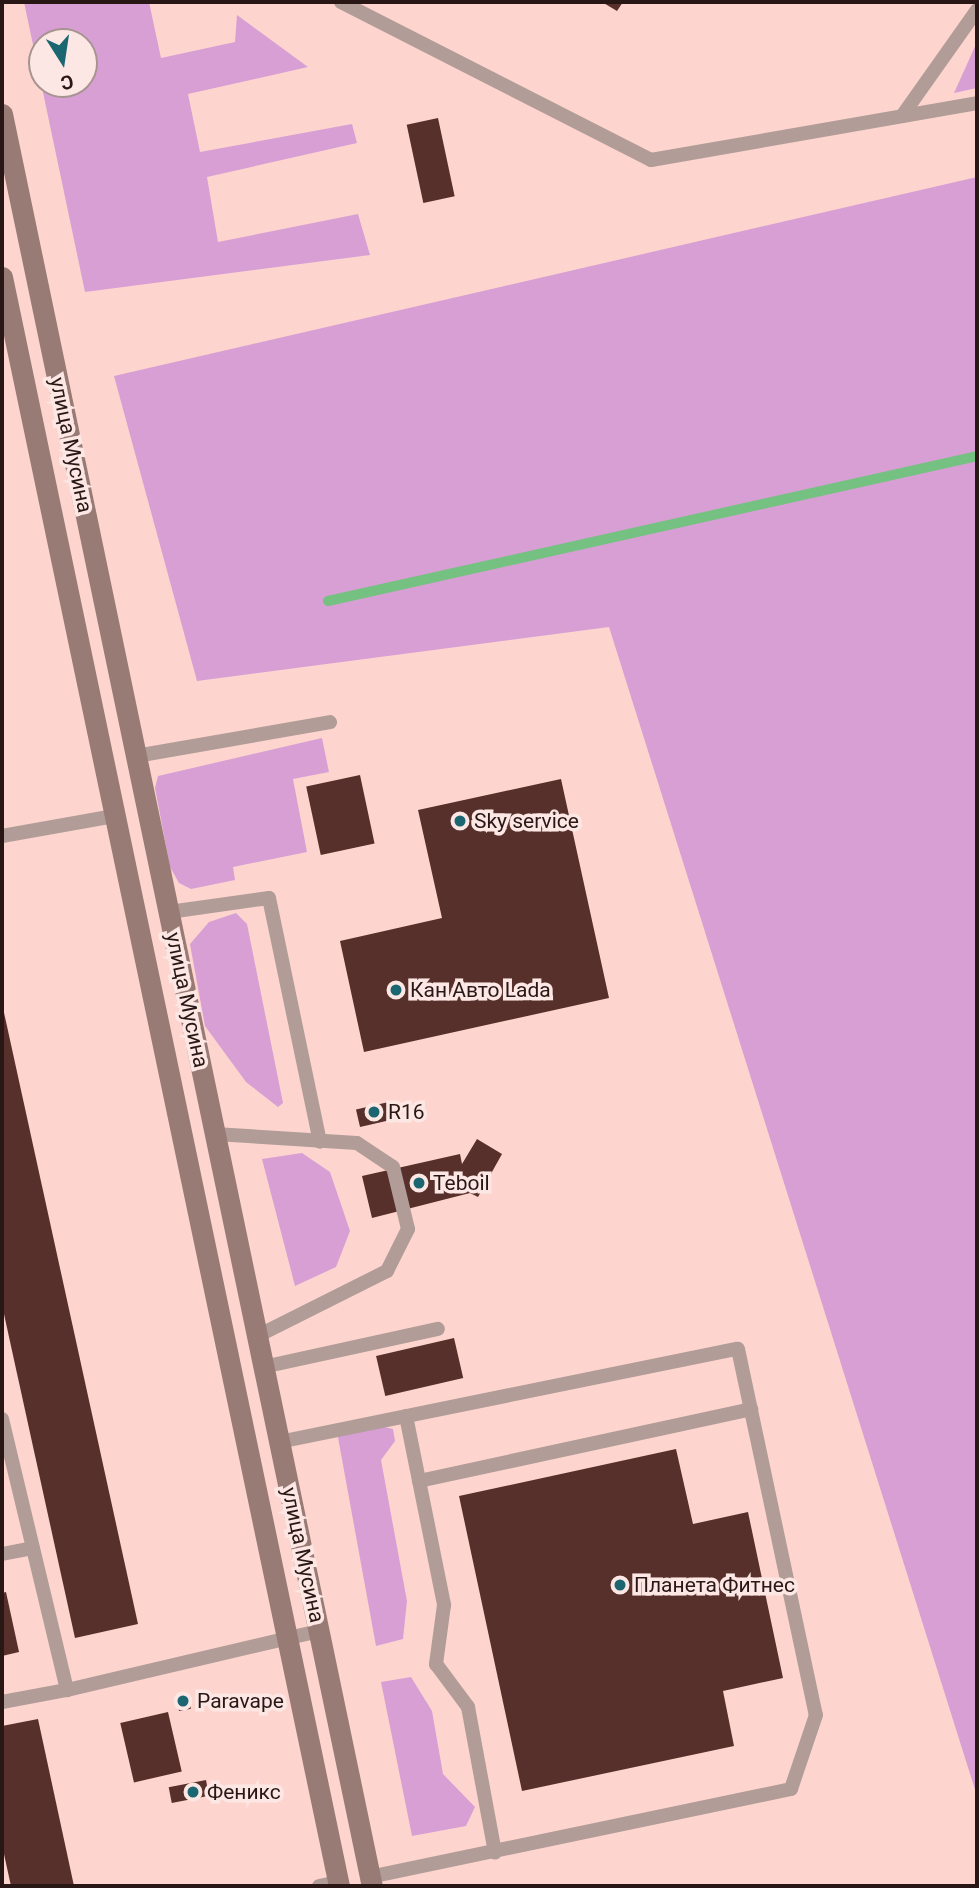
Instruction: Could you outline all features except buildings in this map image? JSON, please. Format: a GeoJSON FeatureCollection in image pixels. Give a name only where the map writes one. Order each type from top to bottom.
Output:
{"type":"FeatureCollection","features":[{"type":"Feature","properties":{"kind":"street","name":"улица Мусина"},"geometry":{"type":"LineString","coordinates":[[2,114],[371,1882]]}},
{"type":"Feature","properties":{"kind":"street","name":"улица Мусина"},"geometry":{"type":"LineString","coordinates":[[2,277],[287,1637],[332,1885]]}},
{"type":"Feature","properties":{"kind":"lane"},"geometry":{"type":"LineString","coordinates":[[341,2],[651,160],[977,103]]}},
{"type":"Feature","properties":{"kind":"lane"},"geometry":{"type":"LineString","coordinates":[[902,116],[977,10]]}},
{"type":"Feature","properties":{"kind":"lane"},"geometry":{"type":"LineString","coordinates":[[136,755],[330,722]]}},
{"type":"Feature","properties":{"kind":"lane"},"geometry":{"type":"LineString","coordinates":[[2,836],[114,816]]}},
{"type":"Feature","properties":{"kind":"lane"},"geometry":{"type":"LineString","coordinates":[[169,912],[269,898],[320,1142]]}},
{"type":"Feature","properties":{"kind":"lane"},"geometry":{"type":"LineString","coordinates":[[215,1133],[357,1143],[393,1167],[408,1230],[387,1271],[257,1336]]}},
{"type":"Feature","properties":{"kind":"lane"},"geometry":{"type":"LineString","coordinates":[[263,1367],[438,1329]]}},
{"type":"Feature","properties":{"kind":"lane"},"geometry":{"type":"LineString","coordinates":[[279,1442],[738,1349],[816,1715],[790,1789],[371,1882]]}},
{"type":"Feature","properties":{"kind":"lane"},"geometry":{"type":"LineString","coordinates":[[419,1480],[751,1409]]}},
{"type":"Feature","properties":{"kind":"lane"},"geometry":{"type":"LineString","coordinates":[[406,1416],[444,1605],[436,1664],[468,1707],[495,1853]]}},
{"type":"Feature","properties":{"kind":"lane"},"geometry":{"type":"LineString","coordinates":[[2,1419],[67,1690]]}},
{"type":"Feature","properties":{"kind":"lane"},"geometry":{"type":"LineString","coordinates":[[2,1554],[32,1548]]}},
{"type":"Feature","properties":{"kind":"lane"},"geometry":{"type":"LineString","coordinates":[[2,1702],[67,1690],[318,1631]]}},
{"type":"Feature","properties":{"kind":"shaded area"},"geometry":{"type":"Polygon","coordinates":[[[24,2],[149,2],[161,58],[235,42],[237,15],[308,67],[188,94],[200,152],[352,124],[357,143],[207,177],[218,242],[358,214],[370,255],[85,292],[44,98],[98,98],[98,28],[29,28],[24,2]]]}},
{"type":"Feature","properties":{"kind":"shaded area"},"geometry":{"type":"Polygon","coordinates":[[[977,42],[977,88],[954,93],[977,42]]]}},
{"type":"Feature","properties":{"kind":"shaded area"},"geometry":{"type":"Polygon","coordinates":[[[977,177],[977,1796],[609,627],[197,681],[114,376],[977,177]]]}},
{"type":"Feature","properties":{"kind":"shaded area"},"geometry":{"type":"Polygon","coordinates":[[[322,738],[329,772],[293,779],[307,852],[233,867],[235,880],[191,889],[179,883],[170,867],[155,788],[158,776],[322,738]]]}},
{"type":"Feature","properties":{"kind":"shaded area"},"geometry":{"type":"Polygon","coordinates":[[[236,913],[247,924],[283,1103],[278,1107],[246,1082],[205,1026],[190,944],[209,922],[236,913]]]}},
{"type":"Feature","properties":{"kind":"shaded area"},"geometry":{"type":"Polygon","coordinates":[[[302,1153],[330,1172],[350,1231],[336,1267],[295,1286],[262,1159],[302,1153]]]}},
{"type":"Feature","properties":{"kind":"shaded area"},"geometry":{"type":"Polygon","coordinates":[[[371,1424],[393,1429],[395,1441],[381,1460],[407,1601],[403,1639],[376,1646],[337,1432],[371,1424]]]}},
{"type":"Feature","properties":{"kind":"shaded area"},"geometry":{"type":"Polygon","coordinates":[[[411,1677],[432,1711],[443,1774],[475,1807],[466,1826],[412,1836],[381,1682],[411,1677]]]}},
{"type":"Feature","properties":{"kind":"waterway"},"geometry":{"type":"LineString","coordinates":[[328,601],[977,456]]}},
{"type":"Feature","properties":{"kind":"place","name":"Sky service"},"geometry":{"type":"Point","coordinates":[460,821]}},
{"type":"Feature","properties":{"kind":"place","name":"Кан Авто Lada"},"geometry":{"type":"Point","coordinates":[396,990]}},
{"type":"Feature","properties":{"kind":"place","name":"R16"},"geometry":{"type":"Point","coordinates":[374,1112]}},
{"type":"Feature","properties":{"kind":"place","name":"Teboil"},"geometry":{"type":"Point","coordinates":[419,1183]}},
{"type":"Feature","properties":{"kind":"place","name":"Планета Фитнес"},"geometry":{"type":"Point","coordinates":[620,1585]}},
{"type":"Feature","properties":{"kind":"place","name":"Paravape"},"geometry":{"type":"Point","coordinates":[183,1701]}},
{"type":"Feature","properties":{"kind":"place","name":"Феникс"},"geometry":{"type":"Point","coordinates":[193,1792]}}]}
